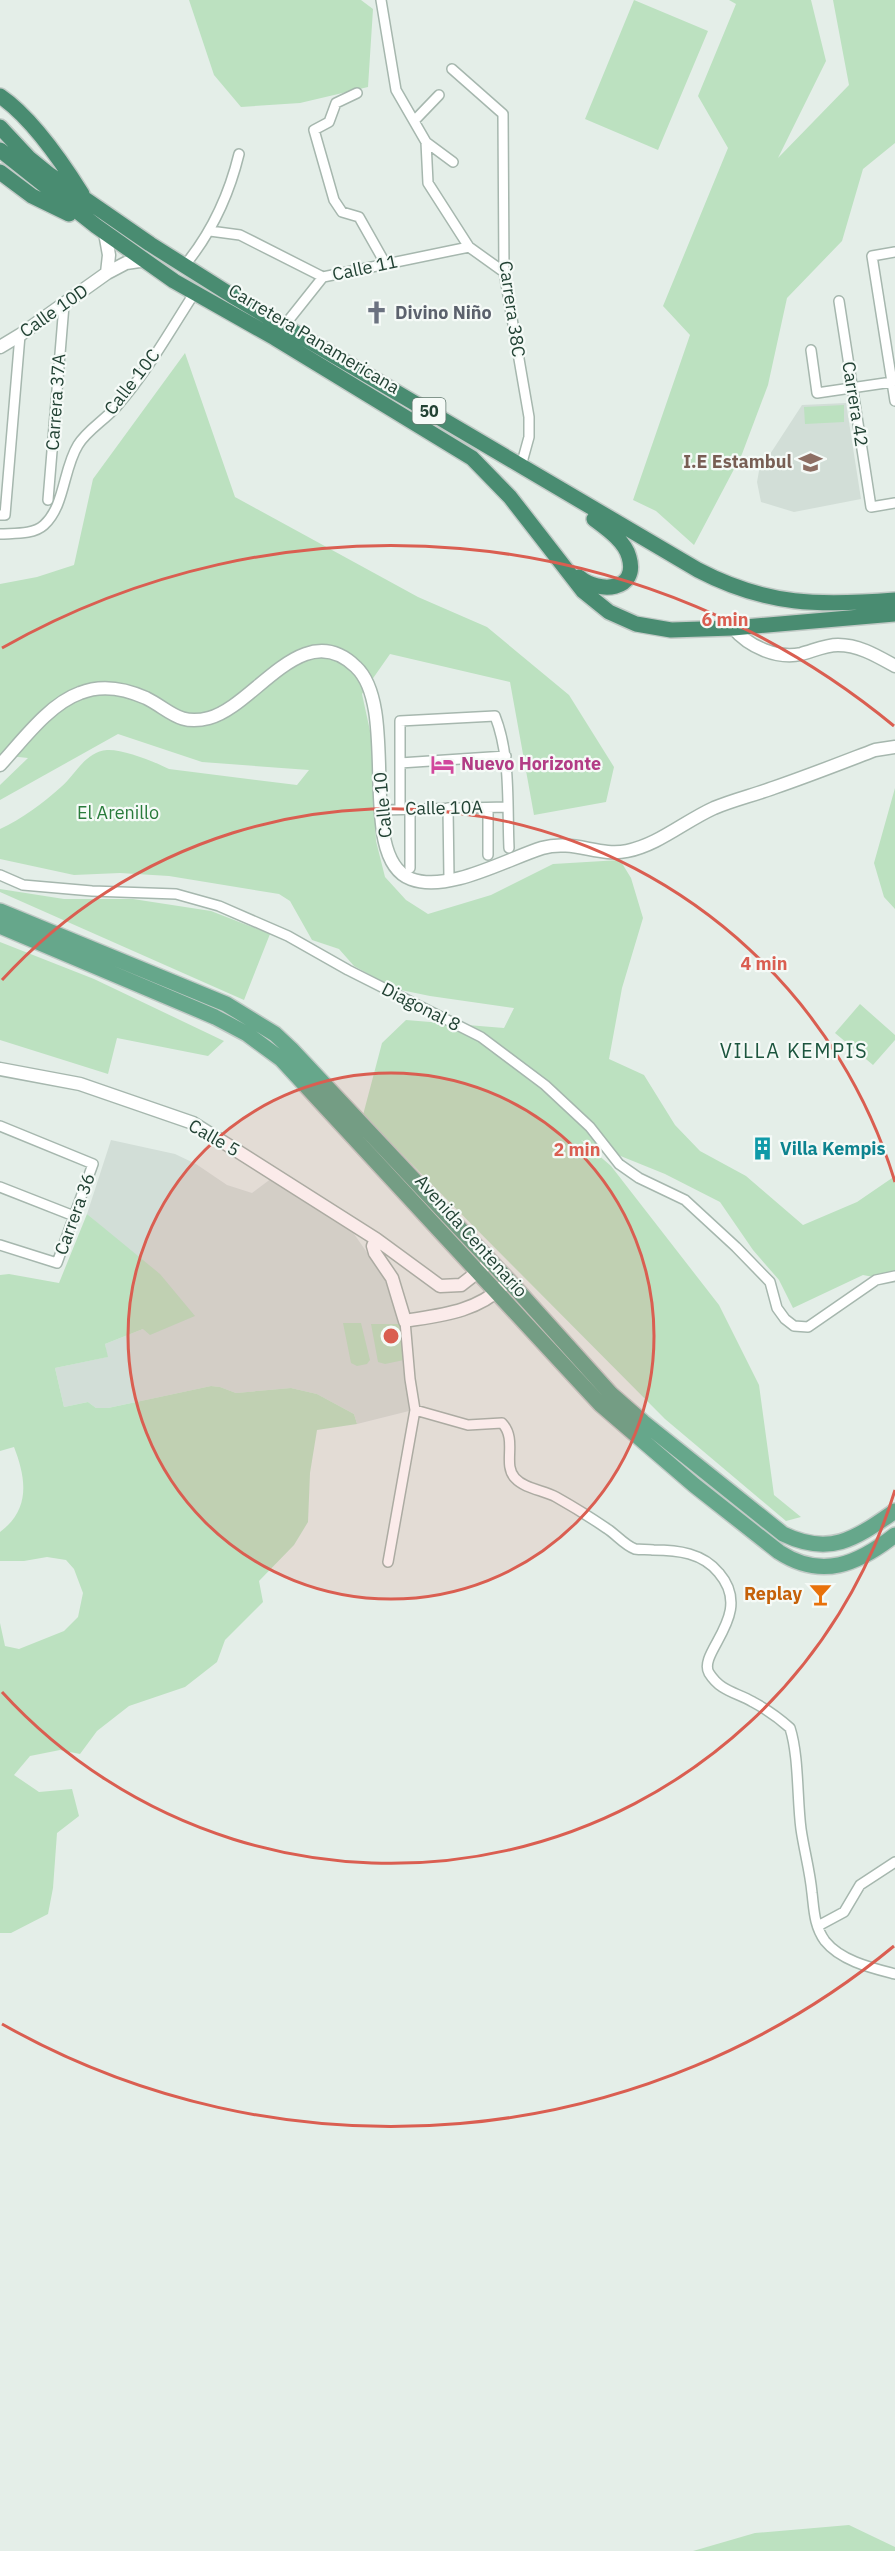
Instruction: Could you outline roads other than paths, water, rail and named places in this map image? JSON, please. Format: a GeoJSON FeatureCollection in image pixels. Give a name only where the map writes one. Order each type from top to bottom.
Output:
{"type":"FeatureCollection","features":[{"type":"Feature","properties":{"kind":"highway"},"geometry":{"type":"LineString","coordinates":[[0,96],[17,111],[61,161],[87,201]]}},
{"type":"Feature","properties":{"kind":"highway","name":"Carretera Panamericana"},"geometry":{"type":"LineString","coordinates":[[0,127],[29,158],[150,244],[284,326],[706,575],[761,596],[821,604],[895,600]]}},
{"type":"Feature","properties":{"kind":"highway","name":"Carretera Panamericana"},"geometry":{"type":"LineString","coordinates":[[0,150],[100,230],[195,292],[464,452],[499,484],[583,591],[609,612],[636,624],[671,630],[733,628],[895,614]]}},
{"type":"Feature","properties":{"kind":"highway"},"geometry":{"type":"LineString","coordinates":[[0,172],[32,196],[100,230]]}},
{"type":"Feature","properties":{"kind":"highway"},"geometry":{"type":"LineString","coordinates":[[555,555],[585,582],[604,589],[619,585],[630,566],[629,555],[618,540],[558,489]]}},
{"type":"Feature","properties":{"kind":"main road","name":"Avenida Centenario"},"geometry":{"type":"LineString","coordinates":[[0,911],[226,1004],[275,1034],[291,1049],[485,1267],[497,1292],[636,1417],[783,1534],[815,1545],[841,1543],[860,1534],[895,1511]]}},
{"type":"Feature","properties":{"kind":"main road","name":"Avenida Centenario"},"geometry":{"type":"LineString","coordinates":[[0,926],[215,1017],[269,1049],[485,1267],[509,1281],[600,1404],[694,1485],[793,1561],[835,1566],[846,1564],[872,1553],[895,1535]]}},
{"type":"Feature","properties":{"kind":"street"},"geometry":{"type":"LineString","coordinates":[[381,0],[396,90],[426,142],[453,162]]}},
{"type":"Feature","properties":{"kind":"street","name":"Carrera 38C"},"geometry":{"type":"LineString","coordinates":[[452,69],[503,114],[504,272],[529,417],[530,437],[521,466]]}},
{"type":"Feature","properties":{"kind":"street"},"geometry":{"type":"LineString","coordinates":[[357,93],[336,103],[329,122],[314,130],[334,200],[342,212],[359,217],[385,263]]}},
{"type":"Feature","properties":{"kind":"street"},"geometry":{"type":"LineString","coordinates":[[414,121],[439,95]]}},
{"type":"Feature","properties":{"kind":"street"},"geometry":{"type":"LineString","coordinates":[[426,142],[428,183],[469,247],[504,272]]}},
{"type":"Feature","properties":{"kind":"street"},"geometry":{"type":"LineString","coordinates":[[185,265],[210,231],[230,188],[239,154]]}},
{"type":"Feature","properties":{"kind":"street","name":"Calle 10D"},"geometry":{"type":"LineString","coordinates":[[100,230],[109,255],[107,273]]}},
{"type":"Feature","properties":{"kind":"street"},"geometry":{"type":"LineString","coordinates":[[210,231],[240,235],[323,277]]}},
{"type":"Feature","properties":{"kind":"street","name":"Calle 11"},"geometry":{"type":"LineString","coordinates":[[284,326],[323,277],[469,247]]}},
{"type":"Feature","properties":{"kind":"street"},"geometry":{"type":"LineString","coordinates":[[895,252],[872,256],[895,401]]}},
{"type":"Feature","properties":{"kind":"street","name":"Calle 10D"},"geometry":{"type":"LineString","coordinates":[[0,347],[64,305],[107,273],[126,263],[146,260]]}},
{"type":"Feature","properties":{"kind":"street","name":"Calle 10C"},"geometry":{"type":"LineString","coordinates":[[0,534],[27,532],[42,526],[52,516],[57,506],[65,474],[78,444],[117,407],[195,292]]}},
{"type":"Feature","properties":{"kind":"street","name":"Carrera 42"},"geometry":{"type":"LineString","coordinates":[[839,301],[871,507],[895,503]]}},
{"type":"Feature","properties":{"kind":"street","name":"Carrera 37A"},"geometry":{"type":"LineString","coordinates":[[48,500],[64,305]]}},
{"type":"Feature","properties":{"kind":"street"},"geometry":{"type":"LineString","coordinates":[[3,515],[20,335]]}},
{"type":"Feature","properties":{"kind":"street"},"geometry":{"type":"LineString","coordinates":[[811,350],[817,393],[892,381]]}},
{"type":"Feature","properties":{"kind":"street"},"geometry":{"type":"LineString","coordinates":[[733,628],[754,646],[774,654],[799,654],[838,645],[863,649],[895,666]]}},
{"type":"Feature","properties":{"kind":"street","name":"Calle 10"},"geometry":{"type":"LineString","coordinates":[[0,765],[46,715],[78,693],[100,688],[122,689],[148,699],[174,717],[191,720],[208,718],[224,712],[283,665],[309,652],[333,653],[357,667],[365,678],[377,728],[381,810],[389,859],[409,878],[428,884],[475,872],[545,847],[568,844],[625,852],[643,846],[716,807],[875,750],[895,747]]}},
{"type":"Feature","properties":{"kind":"street"},"geometry":{"type":"LineString","coordinates":[[410,868],[400,763],[400,721],[495,716],[502,734],[506,756],[509,848]]}},
{"type":"Feature","properties":{"kind":"street"},"geometry":{"type":"LineString","coordinates":[[400,763],[506,756]]}},
{"type":"Feature","properties":{"kind":"street","name":"Calle 10A"},"geometry":{"type":"LineString","coordinates":[[381,810],[507,807]]}},
{"type":"Feature","properties":{"kind":"street"},"geometry":{"type":"LineString","coordinates":[[448,808],[448,878]]}},
{"type":"Feature","properties":{"kind":"street"},"geometry":{"type":"LineString","coordinates":[[488,808],[488,855]]}},
{"type":"Feature","properties":{"kind":"street","name":"Diagonal 8"},"geometry":{"type":"LineString","coordinates":[[0,875],[23,885],[92,891],[176,894],[219,906],[288,936],[348,970],[481,1037],[545,1085],[590,1127],[619,1164],[639,1178],[685,1200],[736,1247],[770,1282],[777,1308],[794,1326],[808,1327],[876,1280],[895,1276]]}},
{"type":"Feature","properties":{"kind":"street","name":"Calle 5"},"geometry":{"type":"LineString","coordinates":[[0,1069],[80,1084],[193,1123],[375,1239],[440,1286],[460,1285],[485,1267]]}},
{"type":"Feature","properties":{"kind":"street","name":"Carrera 36"},"geometry":{"type":"LineString","coordinates":[[0,1126],[93,1164],[57,1263],[0,1245]]}},
{"type":"Feature","properties":{"kind":"street"},"geometry":{"type":"LineString","coordinates":[[0,1187],[74,1216]]}},
{"type":"Feature","properties":{"kind":"street"},"geometry":{"type":"LineString","coordinates":[[375,1239],[373,1246],[375,1253],[392,1278],[405,1321],[415,1410],[388,1562]]}},
{"type":"Feature","properties":{"kind":"street"},"geometry":{"type":"LineString","coordinates":[[405,1321],[469,1309],[497,1292],[509,1281]]}},
{"type":"Feature","properties":{"kind":"street"},"geometry":{"type":"LineString","coordinates":[[415,1410],[468,1425],[502,1423],[508,1430],[511,1448],[509,1464],[513,1478],[522,1484],[555,1496],[636,1549],[675,1550],[691,1554],[706,1560],[720,1573],[728,1586],[731,1600],[729,1618],[707,1660],[706,1668],[718,1684],[732,1694],[751,1700],[790,1728],[801,1829],[812,1892],[812,1908],[818,1926],[826,1941],[848,1957],[895,1974]]}},
{"type":"Feature","properties":{"kind":"street"},"geometry":{"type":"LineString","coordinates":[[818,1926],[844,1912],[860,1885],[895,1862]]}},
{"type":"Feature","properties":{"kind":"place","name":"Divino Niño"},"geometry":{"type":"Point","coordinates":[377,313]}},
{"type":"Feature","properties":{"kind":"place","name":"I.E Estambul"},"geometry":{"type":"Point","coordinates":[810,462]}},
{"type":"Feature","properties":{"kind":"place","name":"Nuevo Horizonte"},"geometry":{"type":"Point","coordinates":[443,764]}},
{"type":"Feature","properties":{"kind":"place","name":"Villa Kempis"},"geometry":{"type":"Point","coordinates":[762,1149]}},
{"type":"Feature","properties":{"kind":"place","name":"Replay"},"geometry":{"type":"Point","coordinates":[820,1594]}},
{"type":"Feature","properties":{"kind":"district","name":"VILLA KEMPIS"},"geometry":{"type":"Point","coordinates":[794,1051]}},
{"type":"Feature","properties":{"kind":"park label","name":"El Arenillo"},"geometry":{"type":"Point","coordinates":[118,813]}}]}
